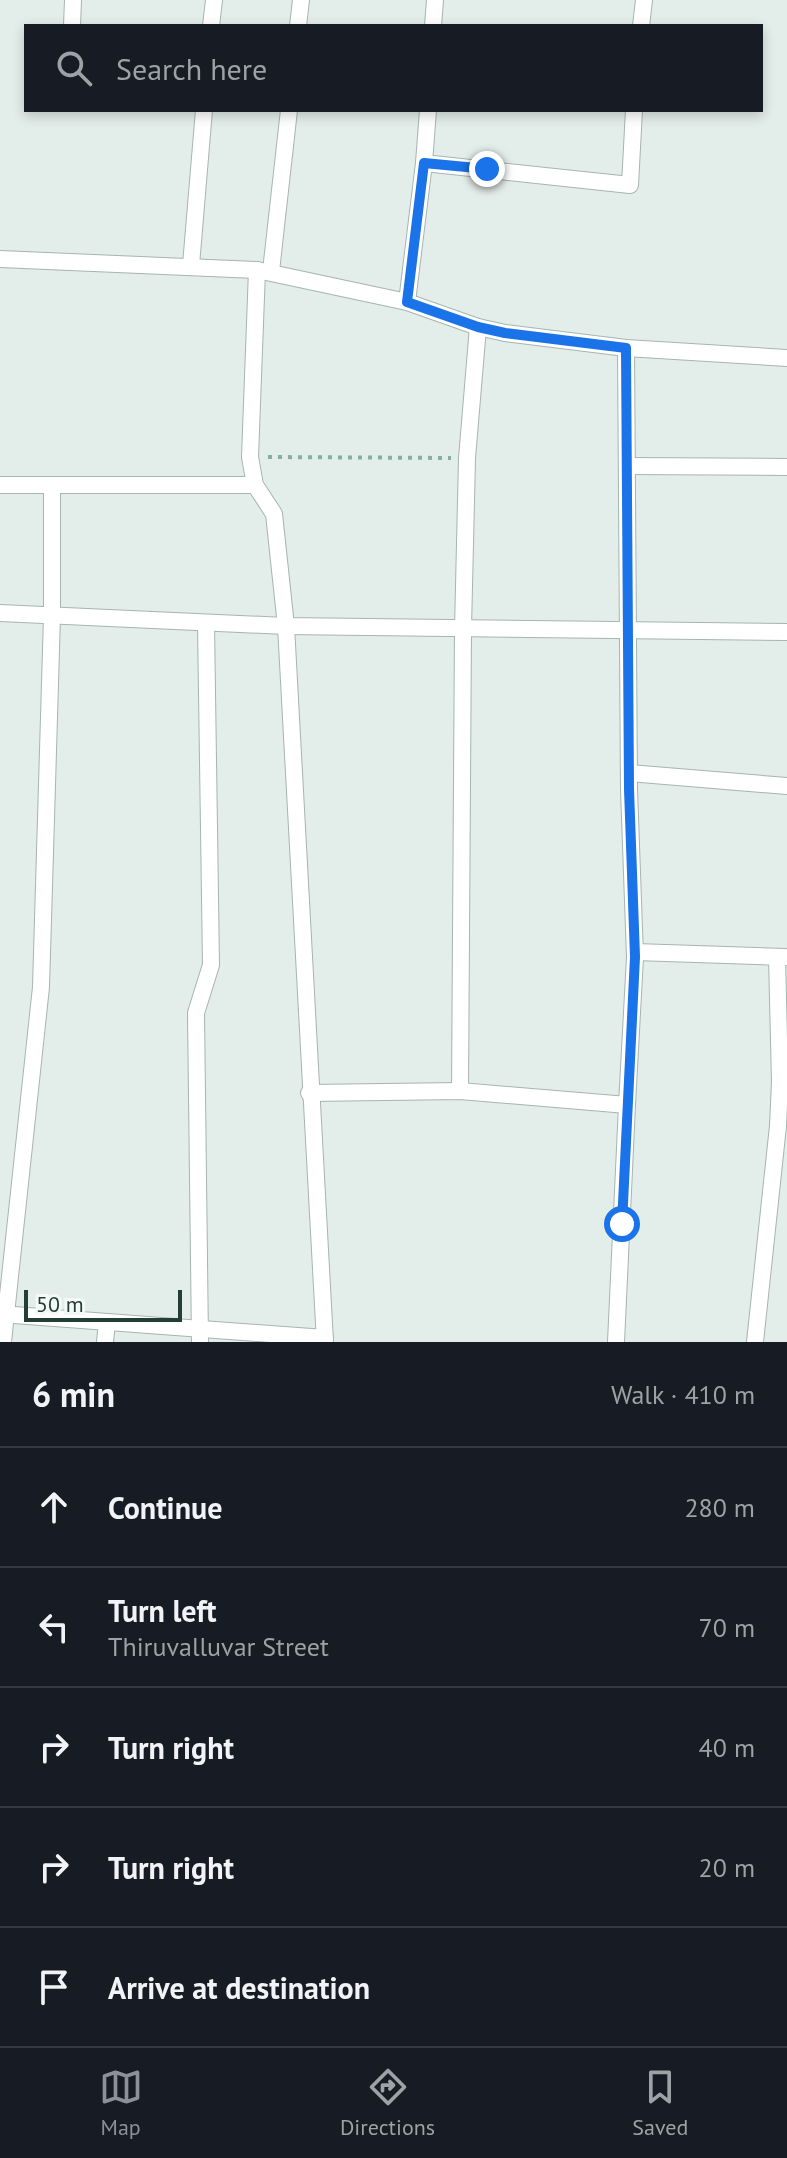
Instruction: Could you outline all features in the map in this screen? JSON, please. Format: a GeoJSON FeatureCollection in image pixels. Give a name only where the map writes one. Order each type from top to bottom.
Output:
{"type":"FeatureCollection","features":[{"type":"Feature","properties":{"kind":"street"},"geometry":{"type":"LineString","coordinates":[[72,24],[73,0]]}},
{"type":"Feature","properties":{"kind":"street"},"geometry":{"type":"LineString","coordinates":[[211,24],[214,0]]}},
{"type":"Feature","properties":{"kind":"street"},"geometry":{"type":"LineString","coordinates":[[298,24],[301,0]]}},
{"type":"Feature","properties":{"kind":"street"},"geometry":{"type":"LineString","coordinates":[[433,24],[435,0]]}},
{"type":"Feature","properties":{"kind":"street"},"geometry":{"type":"LineString","coordinates":[[641,24],[644,0]]}},
{"type":"Feature","properties":{"kind":"street"},"geometry":{"type":"LineString","coordinates":[[191,265],[204,112]]}},
{"type":"Feature","properties":{"kind":"street"},"geometry":{"type":"LineString","coordinates":[[3,1314],[107,1323],[200,1336],[325,1340],[309,1093],[286,626],[274,514],[255,485],[250,457],[264,270],[289,112]]}},
{"type":"Feature","properties":{"kind":"street"},"geometry":{"type":"LineString","coordinates":[[407,302],[428,112]]}},
{"type":"Feature","properties":{"kind":"street"},"geometry":{"type":"LineString","coordinates":[[424,163],[630,185],[634,112]]}},
{"type":"Feature","properties":{"kind":"street"},"geometry":{"type":"LineString","coordinates":[[0,259],[264,270],[407,302],[478,327],[505,333],[626,348],[787,358]]}},
{"type":"Feature","properties":{"kind":"street"},"geometry":{"type":"LineString","coordinates":[[460,1091],[467,458],[478,327]]}},
{"type":"Feature","properties":{"kind":"street"},"geometry":{"type":"LineString","coordinates":[[616,1342],[635,952],[629,773],[626,348]]}},
{"type":"Feature","properties":{"kind":"street"},"geometry":{"type":"LineString","coordinates":[[627,466],[786,467]]}},
{"type":"Feature","properties":{"kind":"street"},"geometry":{"type":"LineString","coordinates":[[0,485],[255,485]]}},
{"type":"Feature","properties":{"kind":"street"},"geometry":{"type":"LineString","coordinates":[[3,1342],[3,1314],[41,987],[52,616],[52,485]]}},
{"type":"Feature","properties":{"kind":"street"},"geometry":{"type":"LineString","coordinates":[[0,613],[286,626],[787,632]]}},
{"type":"Feature","properties":{"kind":"street"},"geometry":{"type":"LineString","coordinates":[[200,1336],[196,1013],[211,965],[206,624]]}},
{"type":"Feature","properties":{"kind":"street"},"geometry":{"type":"LineString","coordinates":[[629,773],[787,786]]}},
{"type":"Feature","properties":{"kind":"street"},"geometry":{"type":"LineString","coordinates":[[635,952],[782,957],[778,1126],[755,1342]]}},
{"type":"Feature","properties":{"kind":"street"},"geometry":{"type":"LineString","coordinates":[[309,1093],[460,1091],[627,1105]]}},
{"type":"Feature","properties":{"kind":"street"},"geometry":{"type":"LineString","coordinates":[[105,1342],[107,1323]]}},
{"type":"Feature","properties":{"kind":"path"},"geometry":{"type":"LineString","coordinates":[[250,457],[467,458]]}},
{"type":"Feature","properties":{"kind":"route"},"geometry":{"type":"LineString","coordinates":[[487,169],[424,163],[407,302],[478,327],[505,333],[626,348],[629,789],[635,957],[622,1224]]}}]}
